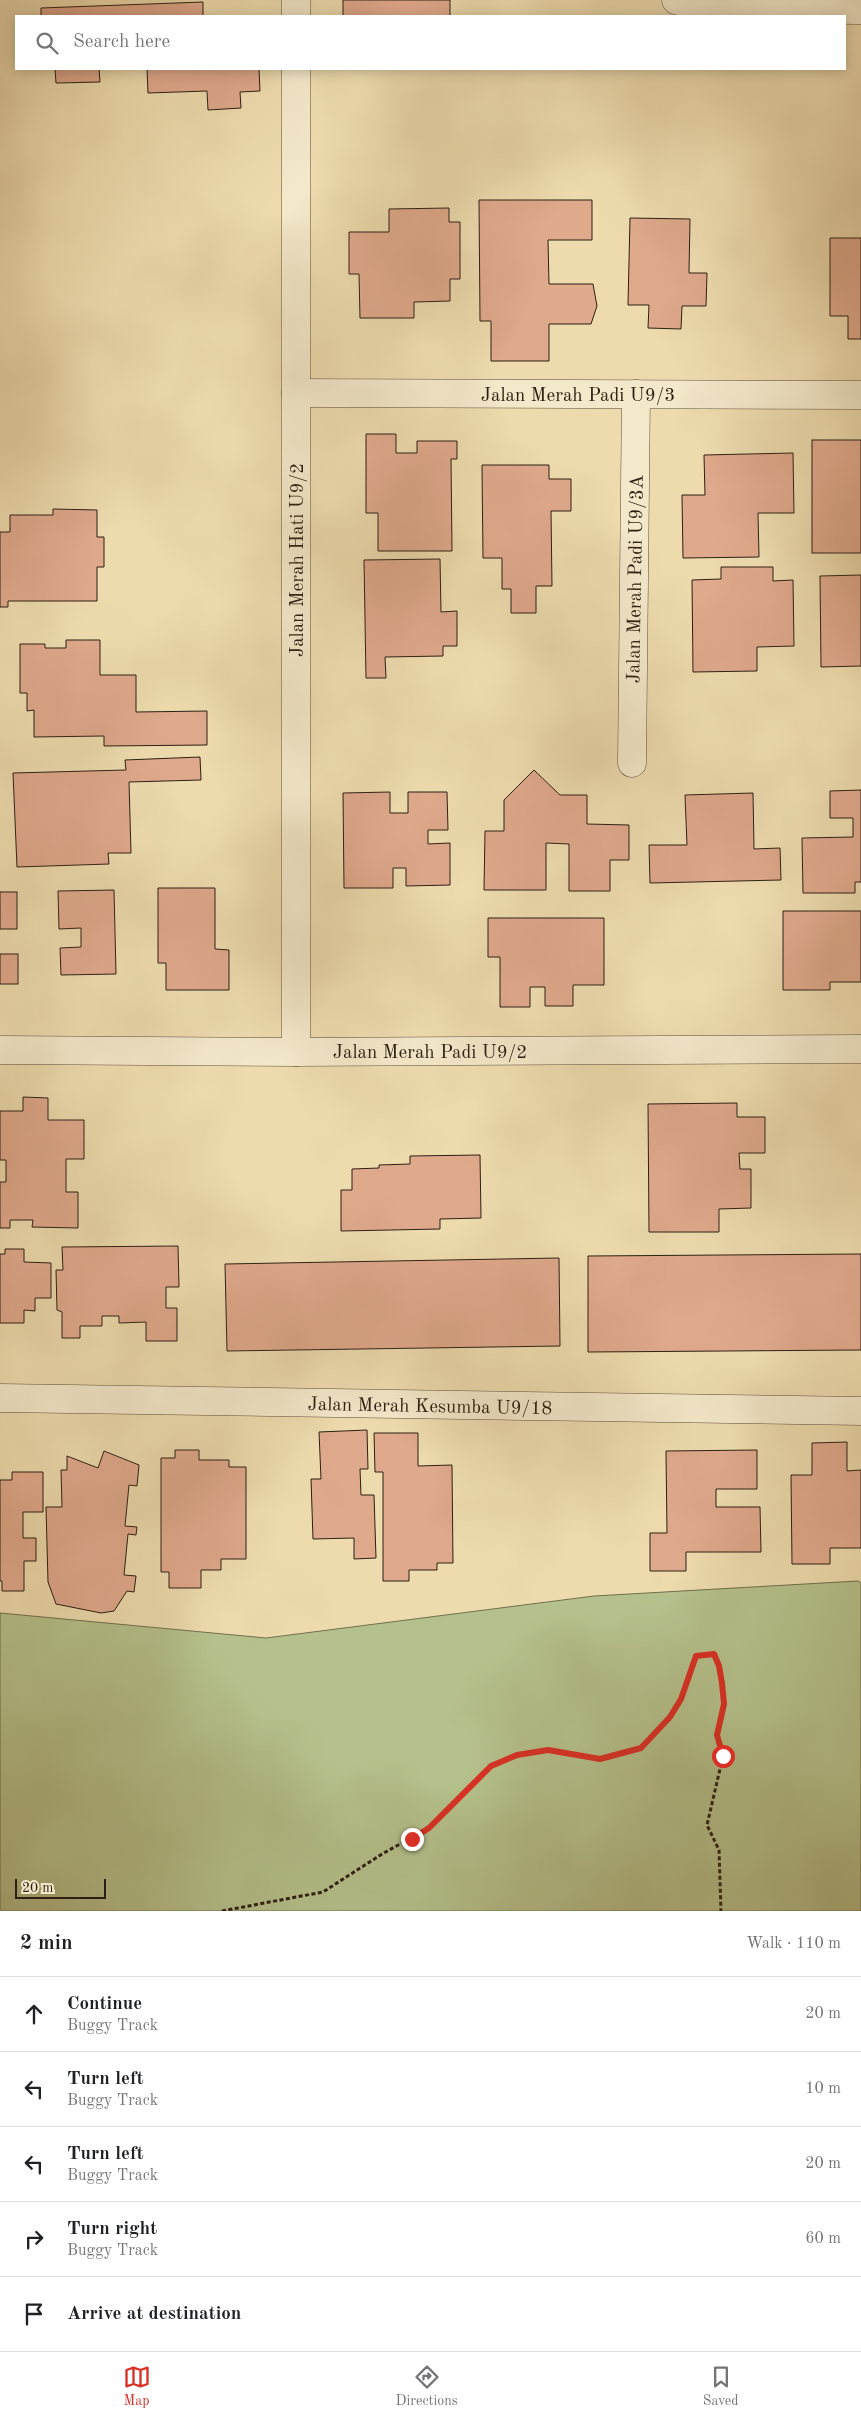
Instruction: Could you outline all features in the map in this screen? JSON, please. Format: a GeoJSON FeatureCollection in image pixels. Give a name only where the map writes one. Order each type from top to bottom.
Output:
{"type":"FeatureCollection","features":[{"type":"Feature","properties":{"kind":"street"},"geometry":{"type":"LineString","coordinates":[[296,0],[296,15]]}},
{"type":"Feature","properties":{"kind":"street"},"geometry":{"type":"LineString","coordinates":[[676,0],[707,9],[861,10]]}},
{"type":"Feature","properties":{"kind":"street","name":"Jalan Merah Hati U9/2"},"geometry":{"type":"LineString","coordinates":[[296,70],[296,1052]]}},
{"type":"Feature","properties":{"kind":"street","name":"Jalan Merah Padi U9/3"},"geometry":{"type":"LineString","coordinates":[[296,392],[861,395]]}},
{"type":"Feature","properties":{"kind":"street","name":"Jalan Merah Padi U9/3A"},"geometry":{"type":"LineString","coordinates":[[632,763],[636,394]]}},
{"type":"Feature","properties":{"kind":"street","name":"Jalan Merah Padi U9/2"},"geometry":{"type":"LineString","coordinates":[[0,1050],[296,1052],[861,1049]]}},
{"type":"Feature","properties":{"kind":"street","name":"Jalan Merah Kesumba U9/18"},"geometry":{"type":"LineString","coordinates":[[0,1398],[861,1411]]}},
{"type":"Feature","properties":{"kind":"path"},"geometry":{"type":"LineString","coordinates":[[222,1911],[323,1892],[382,1854],[429,1828],[491,1766],[517,1755],[548,1750],[600,1759],[641,1748],[670,1717],[681,1699],[696,1656],[714,1654],[719,1666],[724,1704],[717,1735],[723,1756],[707,1825],[719,1850],[721,1911]]}},
{"type":"Feature","properties":{"kind":"green space"},"geometry":{"type":"Polygon","coordinates":[[[858,1581],[861,1583],[861,1911],[0,1911],[0,1613],[266,1638],[594,1596],[858,1581]]]}},
{"type":"Feature","properties":{"kind":"building"},"geometry":{"type":"Polygon","coordinates":[[[343,0],[450,0],[450,15],[343,15],[343,0]]]}},
{"type":"Feature","properties":{"kind":"building"},"geometry":{"type":"Polygon","coordinates":[[[203,2],[203,15],[41,15],[41,8],[203,2]]]}},
{"type":"Feature","properties":{"kind":"building"},"geometry":{"type":"Polygon","coordinates":[[[55,70],[99,70],[100,82],[56,83],[55,70]]]}},
{"type":"Feature","properties":{"kind":"building"},"geometry":{"type":"Polygon","coordinates":[[[147,70],[259,70],[260,91],[240,92],[241,108],[208,110],[207,91],[148,93],[147,70]]]}},
{"type":"Feature","properties":{"kind":"building"},"geometry":{"type":"Polygon","coordinates":[[[479,200],[592,200],[592,240],[548,240],[549,284],[593,284],[597,306],[591,324],[549,324],[549,361],[491,361],[491,321],[480,321],[479,200]]]}},
{"type":"Feature","properties":{"kind":"building"},"geometry":{"type":"Polygon","coordinates":[[[449,208],[449,222],[460,222],[460,279],[450,279],[450,301],[414,302],[414,318],[360,318],[359,274],[349,274],[349,232],[389,232],[389,209],[449,208]]]}},
{"type":"Feature","properties":{"kind":"building"},"geometry":{"type":"Polygon","coordinates":[[[630,218],[690,219],[689,273],[707,273],[706,306],[682,306],[681,329],[648,328],[649,305],[628,305],[630,218]]]}},
{"type":"Feature","properties":{"kind":"building"},"geometry":{"type":"Polygon","coordinates":[[[830,238],[861,238],[861,339],[848,339],[848,316],[830,316],[830,238]]]}},
{"type":"Feature","properties":{"kind":"building"},"geometry":{"type":"Polygon","coordinates":[[[366,434],[396,434],[396,453],[417,453],[417,441],[457,441],[457,459],[451,459],[452,551],[378,551],[378,513],[366,513],[366,434]]]}},
{"type":"Feature","properties":{"kind":"building"},"geometry":{"type":"Polygon","coordinates":[[[812,440],[861,440],[861,553],[812,553],[812,440]]]}},
{"type":"Feature","properties":{"kind":"building"},"geometry":{"type":"Polygon","coordinates":[[[793,453],[794,513],[758,513],[759,557],[683,558],[682,495],[705,495],[704,455],[793,453]]]}},
{"type":"Feature","properties":{"kind":"building"},"geometry":{"type":"Polygon","coordinates":[[[482,465],[549,465],[549,479],[571,479],[571,511],[551,511],[552,586],[536,586],[536,613],[511,613],[511,589],[502,589],[502,558],[483,558],[482,465]]]}},
{"type":"Feature","properties":{"kind":"building"},"geometry":{"type":"Polygon","coordinates":[[[53,509],[97,510],[97,537],[104,537],[104,567],[97,567],[97,601],[8,601],[8,607],[0,607],[0,532],[10,532],[10,515],[53,515],[53,509]]]}},
{"type":"Feature","properties":{"kind":"building"},"geometry":{"type":"Polygon","coordinates":[[[440,559],[441,612],[457,611],[457,646],[443,646],[443,656],[385,657],[386,678],[366,678],[364,560],[440,559]]]}},
{"type":"Feature","properties":{"kind":"building"},"geometry":{"type":"Polygon","coordinates":[[[721,567],[773,567],[773,581],[793,580],[794,646],[757,647],[757,671],[693,672],[692,580],[721,579],[721,567]]]}},
{"type":"Feature","properties":{"kind":"building"},"geometry":{"type":"Polygon","coordinates":[[[861,575],[861,666],[821,667],[820,576],[861,575]]]}},
{"type":"Feature","properties":{"kind":"building"},"geometry":{"type":"Polygon","coordinates":[[[66,640],[100,640],[100,675],[136,675],[136,712],[207,711],[207,745],[104,746],[104,736],[34,737],[34,710],[27,711],[27,693],[20,693],[20,644],[45,644],[45,648],[66,648],[66,640]]]}},
{"type":"Feature","properties":{"kind":"building"},"geometry":{"type":"Polygon","coordinates":[[[200,757],[201,780],[129,782],[131,853],[108,853],[109,864],[17,867],[13,773],[126,770],[125,760],[200,757]]]}},
{"type":"Feature","properties":{"kind":"building"},"geometry":{"type":"Polygon","coordinates":[[[534,770],[560,795],[587,795],[587,824],[629,825],[629,860],[610,860],[610,891],[569,891],[569,844],[546,843],[546,890],[484,890],[485,831],[504,831],[504,800],[534,770]]]}},
{"type":"Feature","properties":{"kind":"building"},"geometry":{"type":"Polygon","coordinates":[[[861,790],[861,882],[855,882],[855,893],[803,893],[802,838],[853,837],[853,818],[830,818],[830,791],[861,790]]]}},
{"type":"Feature","properties":{"kind":"building"},"geometry":{"type":"Polygon","coordinates":[[[390,792],[390,813],[408,813],[408,792],[447,792],[448,830],[428,830],[428,844],[450,843],[450,885],[406,886],[406,868],[393,868],[393,888],[344,888],[343,793],[390,792]]]}},
{"type":"Feature","properties":{"kind":"building"},"geometry":{"type":"Polygon","coordinates":[[[753,793],[754,849],[780,848],[781,880],[650,883],[649,845],[687,845],[685,795],[753,793]]]}},
{"type":"Feature","properties":{"kind":"building"},"geometry":{"type":"Polygon","coordinates":[[[158,888],[215,888],[215,949],[229,950],[229,990],[166,990],[166,963],[158,963],[158,888]]]}},
{"type":"Feature","properties":{"kind":"building"},"geometry":{"type":"Polygon","coordinates":[[[114,890],[116,974],[61,975],[60,948],[81,947],[81,928],[59,929],[58,891],[114,890]]]}},
{"type":"Feature","properties":{"kind":"building"},"geometry":{"type":"Polygon","coordinates":[[[0,892],[17,892],[17,929],[0,929],[0,892]]]}},
{"type":"Feature","properties":{"kind":"building"},"geometry":{"type":"Polygon","coordinates":[[[783,911],[861,911],[861,982],[830,982],[830,990],[783,990],[783,911]]]}},
{"type":"Feature","properties":{"kind":"building"},"geometry":{"type":"Polygon","coordinates":[[[488,918],[604,918],[604,985],[573,985],[573,1006],[545,1006],[545,987],[530,987],[530,1007],[500,1007],[500,957],[488,957],[488,918]]]}},
{"type":"Feature","properties":{"kind":"building"},"geometry":{"type":"Polygon","coordinates":[[[0,954],[18,954],[18,984],[0,984],[0,954]]]}},
{"type":"Feature","properties":{"kind":"building"},"geometry":{"type":"Polygon","coordinates":[[[23,1097],[48,1098],[48,1120],[84,1120],[84,1159],[66,1159],[66,1192],[78,1192],[78,1228],[32,1227],[33,1220],[10,1220],[10,1228],[0,1228],[0,1182],[6,1182],[6,1160],[0,1160],[0,1111],[23,1111],[23,1097]]]}},
{"type":"Feature","properties":{"kind":"building"},"geometry":{"type":"Polygon","coordinates":[[[737,1103],[737,1117],[765,1117],[765,1153],[739,1153],[740,1169],[751,1169],[751,1208],[719,1209],[719,1232],[649,1232],[648,1104],[737,1103]]]}},
{"type":"Feature","properties":{"kind":"building"},"geometry":{"type":"Polygon","coordinates":[[[480,1155],[481,1218],[440,1219],[440,1229],[341,1231],[341,1190],[352,1190],[352,1169],[379,1168],[379,1165],[410,1164],[410,1156],[480,1155]]]}},
{"type":"Feature","properties":{"kind":"building"},"geometry":{"type":"Polygon","coordinates":[[[178,1246],[179,1287],[166,1287],[166,1308],[177,1308],[177,1341],[146,1341],[146,1322],[119,1323],[119,1316],[102,1316],[102,1326],[80,1326],[80,1338],[62,1338],[62,1312],[57,1310],[56,1270],[63,1270],[62,1247],[178,1246]]]}},
{"type":"Feature","properties":{"kind":"building"},"geometry":{"type":"Polygon","coordinates":[[[5,1249],[24,1249],[24,1262],[51,1263],[51,1298],[35,1298],[35,1311],[24,1310],[24,1323],[0,1323],[0,1254],[5,1254],[5,1249]]]}},
{"type":"Feature","properties":{"kind":"building"},"geometry":{"type":"Polygon","coordinates":[[[861,1254],[861,1350],[588,1352],[588,1256],[861,1254]]]}},
{"type":"Feature","properties":{"kind":"building"},"geometry":{"type":"Polygon","coordinates":[[[559,1258],[560,1346],[227,1351],[225,1264],[559,1258]]]}},
{"type":"Feature","properties":{"kind":"building"},"geometry":{"type":"Polygon","coordinates":[[[367,1430],[368,1469],[360,1469],[361,1495],[374,1495],[376,1558],[354,1559],[354,1538],[313,1539],[311,1479],[321,1479],[319,1432],[367,1430]]]}},
{"type":"Feature","properties":{"kind":"building"},"geometry":{"type":"Polygon","coordinates":[[[374,1433],[418,1433],[418,1466],[452,1465],[453,1563],[437,1563],[437,1570],[409,1570],[409,1581],[383,1581],[383,1472],[375,1472],[374,1433]]]}},
{"type":"Feature","properties":{"kind":"building"},"geometry":{"type":"Polygon","coordinates":[[[847,1442],[847,1471],[861,1470],[861,1548],[830,1548],[830,1564],[792,1564],[791,1475],[812,1475],[812,1443],[847,1442]]]}},
{"type":"Feature","properties":{"kind":"building"},"geometry":{"type":"Polygon","coordinates":[[[175,1450],[199,1450],[199,1460],[229,1460],[229,1467],[246,1467],[246,1559],[221,1559],[221,1570],[201,1570],[201,1588],[169,1588],[169,1572],[161,1572],[161,1458],[175,1458],[175,1450]]]}},
{"type":"Feature","properties":{"kind":"building"},"geometry":{"type":"Polygon","coordinates":[[[757,1450],[757,1489],[716,1489],[716,1507],[760,1507],[761,1552],[686,1552],[686,1571],[650,1571],[650,1533],[667,1533],[666,1451],[757,1450]]]}},
{"type":"Feature","properties":{"kind":"building"},"geometry":{"type":"Polygon","coordinates":[[[104,1451],[139,1465],[137,1486],[129,1485],[125,1526],[137,1527],[136,1535],[128,1534],[124,1575],[136,1576],[134,1592],[127,1591],[114,1611],[101,1613],[56,1604],[48,1582],[46,1507],[62,1507],[61,1470],[67,1470],[67,1456],[98,1468],[104,1451]]]}},
{"type":"Feature","properties":{"kind":"building"},"geometry":{"type":"Polygon","coordinates":[[[12,1472],[43,1472],[43,1512],[23,1512],[23,1538],[36,1538],[36,1561],[24,1561],[24,1591],[2,1591],[2,1581],[0,1581],[0,1480],[12,1480],[12,1472]]]}},
{"type":"Feature","properties":{"kind":"route"},"geometry":{"type":"LineString","coordinates":[[412,1839],[429,1828],[491,1766],[517,1755],[548,1750],[600,1759],[641,1748],[670,1717],[681,1699],[696,1656],[714,1654],[719,1666],[724,1704],[717,1735],[723,1756]]}}]}
